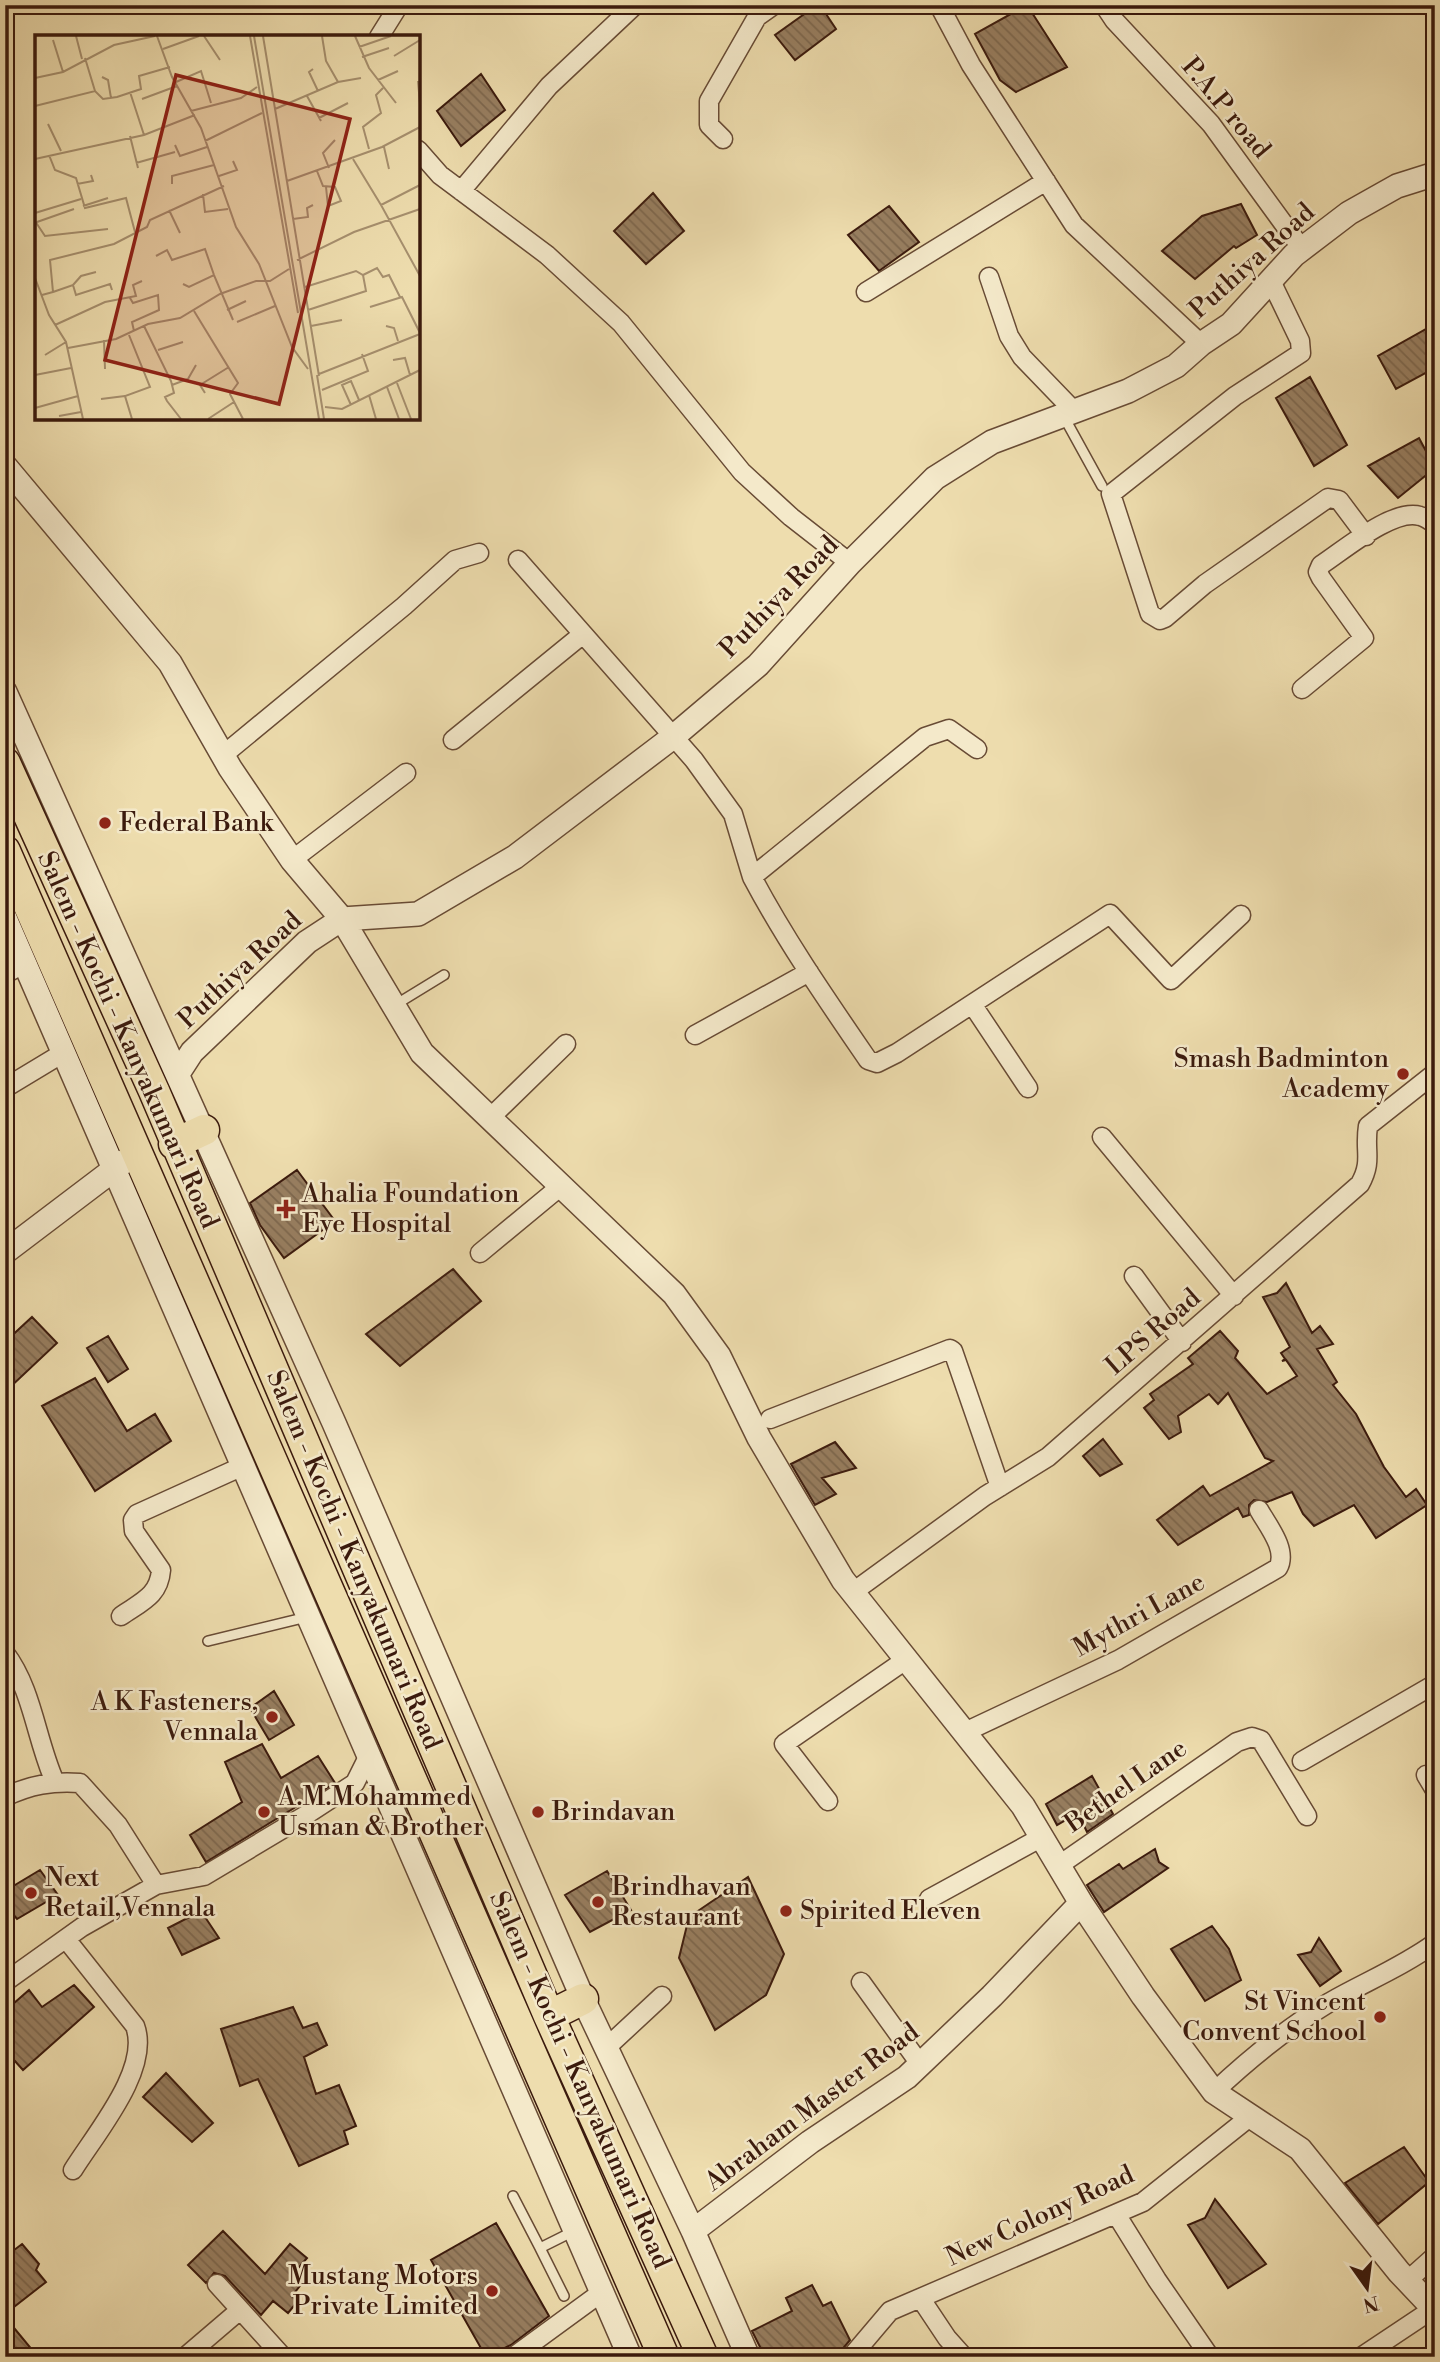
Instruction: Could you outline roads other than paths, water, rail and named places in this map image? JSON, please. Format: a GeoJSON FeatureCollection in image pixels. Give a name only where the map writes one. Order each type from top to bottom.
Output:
{"type":"FeatureCollection","features":[{"type":"Feature","properties":{"kind":"highway","name":"Salem - Kochi - Kanyakumari Road"},"geometry":{"type":"LineString","coordinates":[[5,763],[154,1091],[174,1144],[549,2016],[703,2357]]}},
{"type":"Feature","properties":{"kind":"highway","name":"Salem - Kochi - Kanyakumari Road"},"geometry":{"type":"LineString","coordinates":[[5,851],[125,1161],[428,1822],[664,2357]]}},
{"type":"Feature","properties":{"kind":"highway"},"geometry":{"type":"LineString","coordinates":[[174,1144],[204,1130]]}},
{"type":"Feature","properties":{"kind":"highway"},"geometry":{"type":"LineString","coordinates":[[428,1822],[462,1809]]}},
{"type":"Feature","properties":{"kind":"highway"},"geometry":{"type":"LineString","coordinates":[[549,2016],[583,1999]]}},
{"type":"Feature","properties":{"kind":"street"},"geometry":{"type":"LineString","coordinates":[[380,35],[399,5]]}},
{"type":"Feature","properties":{"kind":"street"},"geometry":{"type":"LineString","coordinates":[[461,191],[549,86],[635,5]]}},
{"type":"Feature","properties":{"kind":"street"},"geometry":{"type":"LineString","coordinates":[[723,139],[709,125],[709,101],[757,17],[774,5]]}},
{"type":"Feature","properties":{"kind":"street"},"geometry":{"type":"LineString","coordinates":[[939,5],[971,65],[1074,225],[1200,344]]}},
{"type":"Feature","properties":{"kind":"street","name":"P.A.P road"},"geometry":{"type":"LineString","coordinates":[[1104,5],[1114,20],[1211,124],[1302,249]]}},
{"type":"Feature","properties":{"kind":"street"},"geometry":{"type":"LineString","coordinates":[[420,152],[440,175],[547,255],[621,323],[742,472],[791,517],[849,564]]}},
{"type":"Feature","properties":{"kind":"street","name":"Puthiya Road"},"geometry":{"type":"LineString","coordinates":[[179,1072],[192,1052],[307,942],[342,919],[418,914],[515,857],[673,737],[758,665],[849,564],[935,478],[992,442],[1128,391],[1176,366],[1200,344],[1231,324],[1302,249],[1349,214],[1385,193],[1435,174]]}},
{"type":"Feature","properties":{"kind":"street"},"geometry":{"type":"LineString","coordinates":[[866,292],[1046,181]]}},
{"type":"Feature","properties":{"kind":"street"},"geometry":{"type":"LineString","coordinates":[[989,277],[1009,336],[1022,357],[1068,413]]}},
{"type":"Feature","properties":{"kind":"street"},"geometry":{"type":"LineString","coordinates":[[1271,281],[1300,341],[1300,353],[1235,396],[1111,494],[1150,614],[1160,620],[1165,618],[1205,584],[1328,498],[1339,500],[1366,536]]}},
{"type":"Feature","properties":{"kind":"street"},"geometry":{"type":"LineString","coordinates":[[5,466],[170,663],[222,756],[292,860],[342,919],[422,1053],[674,1294],[719,1356],[759,1438],[853,1592],[1023,1805],[1081,1903],[1143,1996],[1214,2092],[1300,2150],[1434,2310],[1361,2357]]}},
{"type":"Feature","properties":{"kind":"street"},"geometry":{"type":"LineString","coordinates":[[1302,689],[1364,638],[1318,572],[1321,565],[1401,515],[1419,515],[1435,524]]}},
{"type":"Feature","properties":{"kind":"street"},"geometry":{"type":"LineString","coordinates":[[222,756],[404,606],[455,560],[479,553]]}},
{"type":"Feature","properties":{"kind":"street"},"geometry":{"type":"LineString","coordinates":[[518,560],[673,737],[733,814],[752,877],[781,932],[868,1060],[877,1063],[1110,914],[1171,980],[1241,915]]}},
{"type":"Feature","properties":{"kind":"street"},"geometry":{"type":"LineString","coordinates":[[453,740],[583,634]]}},
{"type":"Feature","properties":{"kind":"street"},"geometry":{"type":"LineString","coordinates":[[5,692],[179,1072],[583,1999],[693,2231],[747,2357]]}},
{"type":"Feature","properties":{"kind":"street"},"geometry":{"type":"LineString","coordinates":[[752,877],[925,737],[949,729],[977,749]]}},
{"type":"Feature","properties":{"kind":"street"},"geometry":{"type":"LineString","coordinates":[[292,860],[406,773]]}},
{"type":"Feature","properties":{"kind":"street"},"geometry":{"type":"LineString","coordinates":[[5,918],[15,968],[125,1161],[243,1466],[630,2357]]}},
{"type":"Feature","properties":{"kind":"street"},"geometry":{"type":"LineString","coordinates":[[695,1035],[809,972]]}},
{"type":"Feature","properties":{"kind":"street"},"geometry":{"type":"LineString","coordinates":[[972,1004],[1028,1088]]}},
{"type":"Feature","properties":{"kind":"street"},"geometry":{"type":"LineString","coordinates":[[489,1118],[566,1044]]}},
{"type":"Feature","properties":{"kind":"street"},"geometry":{"type":"LineString","coordinates":[[5,1088],[64,1053]]}},
{"type":"Feature","properties":{"kind":"street","name":"LPS Road"},"geometry":{"type":"LineString","coordinates":[[853,1592],[1000,1487],[1048,1457],[1360,1184],[1369,1168],[1365,1144],[1368,1126],[1435,1073]]}},
{"type":"Feature","properties":{"kind":"street"},"geometry":{"type":"LineString","coordinates":[[1102,1137],[1234,1296]]}},
{"type":"Feature","properties":{"kind":"street"},"geometry":{"type":"LineString","coordinates":[[5,1252],[125,1161]]}},
{"type":"Feature","properties":{"kind":"street"},"geometry":{"type":"LineString","coordinates":[[480,1253],[561,1186]]}},
{"type":"Feature","properties":{"kind":"street"},"geometry":{"type":"LineString","coordinates":[[1133,1276],[1182,1342]]}},
{"type":"Feature","properties":{"kind":"street"},"geometry":{"type":"LineString","coordinates":[[770,1419],[950,1349],[1000,1487]]}},
{"type":"Feature","properties":{"kind":"street"},"geometry":{"type":"LineString","coordinates":[[121,1616],[155,1594],[160,1584],[161,1570],[134,1531],[133,1520],[137,1514],[243,1466]]}},
{"type":"Feature","properties":{"kind":"street","name":"Mythri Lane"},"geometry":{"type":"LineString","coordinates":[[965,1732],[1118,1660],[1278,1568],[1282,1561],[1280,1550],[1259,1510]]}},
{"type":"Feature","properties":{"kind":"street"},"geometry":{"type":"LineString","coordinates":[[5,1653],[26,1693],[43,1755],[55,1782]]}},
{"type":"Feature","properties":{"kind":"street"},"geometry":{"type":"LineString","coordinates":[[828,1801],[784,1744],[908,1659]]}},
{"type":"Feature","properties":{"kind":"street"},"geometry":{"type":"LineString","coordinates":[[1302,1761],[1435,1684]]}},
{"type":"Feature","properties":{"kind":"street","name":"Bethel Lane"},"geometry":{"type":"LineString","coordinates":[[1058,1866],[1224,1750],[1252,1737],[1261,1740],[1307,1816]]}},
{"type":"Feature","properties":{"kind":"street"},"geometry":{"type":"LineString","coordinates":[[5,1982],[66,1939],[156,1885],[204,1876],[306,1815],[355,1783],[369,1755]]}},
{"type":"Feature","properties":{"kind":"street"},"geometry":{"type":"LineString","coordinates":[[5,1797],[25,1788],[55,1782],[80,1783],[102,1804],[142,1859],[156,1885]]}},
{"type":"Feature","properties":{"kind":"street"},"geometry":{"type":"LineString","coordinates":[[929,1899],[1042,1838]]}},
{"type":"Feature","properties":{"kind":"street","name":"Abraham Master Road"},"geometry":{"type":"LineString","coordinates":[[693,2231],[920,2064],[992,1996],[1081,1903]]}},
{"type":"Feature","properties":{"kind":"street"},"geometry":{"type":"LineString","coordinates":[[66,1939],[135,2026],[140,2039],[136,2068],[73,2170]]}},
{"type":"Feature","properties":{"kind":"street"},"geometry":{"type":"LineString","coordinates":[[1214,2092],[1269,2043],[1330,2002],[1409,1961],[1435,1943]]}},
{"type":"Feature","properties":{"kind":"street"},"geometry":{"type":"LineString","coordinates":[[861,1982],[920,2064]]}},
{"type":"Feature","properties":{"kind":"street"},"geometry":{"type":"LineString","coordinates":[[606,2048],[662,1996]]}},
{"type":"Feature","properties":{"kind":"street","name":"New Colony Road"},"geometry":{"type":"LineString","coordinates":[[851,2357],[890,2311],[1143,2202],[1251,2116]]}},
{"type":"Feature","properties":{"kind":"street"},"geometry":{"type":"LineString","coordinates":[[1116,2214],[1210,2357]]}},
{"type":"Feature","properties":{"kind":"street"},"geometry":{"type":"LineString","coordinates":[[1407,2281],[1435,2256]]}},
{"type":"Feature","properties":{"kind":"street"},"geometry":{"type":"LineString","coordinates":[[216,2284],[283,2357]]}},
{"type":"Feature","properties":{"kind":"street"},"geometry":{"type":"LineString","coordinates":[[513,2357],[602,2292]]}},
{"type":"Feature","properties":{"kind":"street"},"geometry":{"type":"LineString","coordinates":[[921,2298],[964,2357]]}},
{"type":"Feature","properties":{"kind":"street"},"geometry":{"type":"LineString","coordinates":[[185,2357],[240,2310]]}},
{"type":"Feature","properties":{"kind":"lane"},"geometry":{"type":"LineString","coordinates":[[1068,413],[1102,486]]}},
{"type":"Feature","properties":{"kind":"lane"},"geometry":{"type":"LineString","coordinates":[[394,1006],[444,975]]}},
{"type":"Feature","properties":{"kind":"lane"},"geometry":{"type":"LineString","coordinates":[[208,1641],[308,1617]]}},
{"type":"Feature","properties":{"kind":"lane"},"geometry":{"type":"LineString","coordinates":[[513,2196],[564,2296]]}},
{"type":"Feature","properties":{"kind":"lane"},"geometry":{"type":"LineString","coordinates":[[540,2248],[575,2230]]}},
{"type":"Feature","properties":{"kind":"place","name":"Federal Bank"},"geometry":{"type":"Point","coordinates":[105,823]}},
{"type":"Feature","properties":{"kind":"place","name":"Smash Badminton Academy"},"geometry":{"type":"Point","coordinates":[1403,1074]}},
{"type":"Feature","properties":{"kind":"place","name":"Ahalia Foundation Eye Hospital"},"geometry":{"type":"Point","coordinates":[286,1209]}},
{"type":"Feature","properties":{"kind":"place","name":"A K Fasteners, Vennala"},"geometry":{"type":"Point","coordinates":[272,1717]}},
{"type":"Feature","properties":{"kind":"place","name":"A.M.Mohammed Usman & Brother"},"geometry":{"type":"Point","coordinates":[264,1812]}},
{"type":"Feature","properties":{"kind":"place","name":"Brindavan"},"geometry":{"type":"Point","coordinates":[538,1812]}},
{"type":"Feature","properties":{"kind":"place","name":"Next Retail,Vennala"},"geometry":{"type":"Point","coordinates":[31,1893]}},
{"type":"Feature","properties":{"kind":"place","name":"Brindhavan Restaurant"},"geometry":{"type":"Point","coordinates":[598,1902]}},
{"type":"Feature","properties":{"kind":"place","name":"Spirited Eleven"},"geometry":{"type":"Point","coordinates":[786,1911]}},
{"type":"Feature","properties":{"kind":"place","name":"St Vincent Convent School"},"geometry":{"type":"Point","coordinates":[1380,2017]}},
{"type":"Feature","properties":{"kind":"place","name":"Mustang Motors Private Limited"},"geometry":{"type":"Point","coordinates":[492,2291]}}]}
